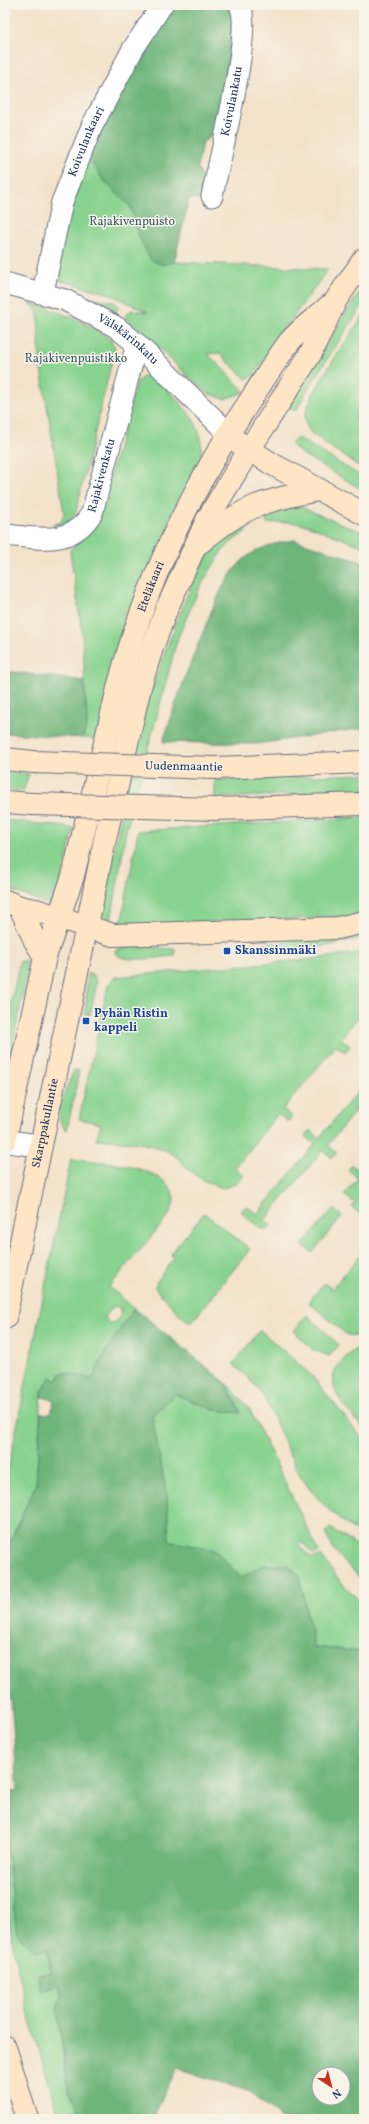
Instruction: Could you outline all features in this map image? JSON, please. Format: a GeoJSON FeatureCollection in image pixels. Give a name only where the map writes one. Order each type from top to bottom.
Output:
{"type":"FeatureCollection","features":[{"type":"Feature","properties":{"kind":"main road","name":"Eteläkaari"},"geometry":{"type":"LineString","coordinates":[[86,928],[140,687],[167,608],[208,520],[249,450],[311,353],[336,300],[364,259]]}},
{"type":"Feature","properties":{"kind":"main road","name":"Eteläkaari"},"geometry":{"type":"LineString","coordinates":[[60,918],[73,876],[127,654],[154,581],[183,514],[228,433],[291,340],[336,300]]}},
{"type":"Feature","properties":{"kind":"main road"},"geometry":{"type":"LineString","coordinates":[[228,433],[249,450],[364,514]]}},
{"type":"Feature","properties":{"kind":"main road"},"geometry":{"type":"LineString","coordinates":[[194,548],[220,525],[256,504],[276,498],[319,490]]}},
{"type":"Feature","properties":{"kind":"main road","name":"Uudenmaantie"},"geometry":{"type":"LineString","coordinates":[[5,759],[33,762],[215,768],[364,762]]}},
{"type":"Feature","properties":{"kind":"main road"},"geometry":{"type":"LineString","coordinates":[[5,802],[214,809],[364,804]]}},
{"type":"Feature","properties":{"kind":"main road"},"geometry":{"type":"LineString","coordinates":[[12,904],[36,910],[86,928],[113,935],[130,936],[338,928],[364,922]]}},
{"type":"Feature","properties":{"kind":"main road"},"geometry":{"type":"LineString","coordinates":[[12,904],[45,957]]}},
{"type":"Feature","properties":{"kind":"main road"},"geometry":{"type":"LineString","coordinates":[[5,1141],[45,957],[60,918]]}},
{"type":"Feature","properties":{"kind":"main road","name":"Skarppakullantie"},"geometry":{"type":"LineString","coordinates":[[5,1318],[86,928]]}},
{"type":"Feature","properties":{"kind":"main road"},"geometry":{"type":"LineString","coordinates":[[5,2047],[27,2119]]}},
{"type":"Feature","properties":{"kind":"street","name":"Koivulankaari"},"geometry":{"type":"LineString","coordinates":[[43,292],[62,202],[92,126],[133,49],[162,5]]}},
{"type":"Feature","properties":{"kind":"street","name":"Koivulankatu"},"geometry":{"type":"LineString","coordinates":[[212,196],[240,58],[244,31],[242,10],[240,5]]}},
{"type":"Feature","properties":{"kind":"street","name":"Välskärinkatu"},"geometry":{"type":"LineString","coordinates":[[5,283],[43,292],[65,300],[116,327],[136,344],[228,433]]}},
{"type":"Feature","properties":{"kind":"street","name":"Rajakivenkatu"},"geometry":{"type":"LineString","coordinates":[[5,535],[60,538],[76,532],[85,524],[92,512],[136,344]]}},
{"type":"Feature","properties":{"kind":"street"},"geometry":{"type":"LineString","coordinates":[[5,1141],[41,1146]]}},
{"type":"Feature","properties":{"kind":"green space"},"geometry":{"type":"Polygon","coordinates":[[[172,5],[225,5],[234,13],[234,42],[226,90],[218,121],[214,134],[203,142],[197,167],[205,183],[203,199],[189,199],[174,262],[162,265],[151,260],[140,239],[130,206],[103,180],[92,163],[90,153],[105,119],[162,18],[172,5]]]}},
{"type":"Feature","properties":{"kind":"green space","name":"Rajakivenpuisto"},"geometry":{"type":"Polygon","coordinates":[[[197,5],[235,5],[174,262],[328,269],[253,376],[246,379],[219,353],[208,354],[245,392],[224,399],[209,394],[184,373],[153,342],[125,319],[126,315],[131,310],[148,312],[107,293],[61,281],[57,274],[65,224],[90,153],[197,5]]]}},
{"type":"Feature","properties":{"kind":"green space"},"geometry":{"type":"Polygon","coordinates":[[[364,285],[364,303],[309,387],[296,411],[287,408],[299,385],[364,285]]]}},
{"type":"Feature","properties":{"kind":"green space"},"geometry":{"type":"Polygon","coordinates":[[[89,297],[114,302],[119,307],[115,313],[111,312],[88,300],[89,297]]]}},
{"type":"Feature","properties":{"kind":"green space","name":"Rajakivenpuistikko"},"geometry":{"type":"Polygon","coordinates":[[[29,303],[63,314],[91,327],[111,341],[115,348],[76,511],[69,521],[60,525],[52,525],[61,522],[64,513],[40,362],[38,314],[35,307],[29,303]]]}},
{"type":"Feature","properties":{"kind":"green space"},"geometry":{"type":"Polygon","coordinates":[[[364,315],[364,470],[312,434],[307,426],[305,417],[313,395],[321,380],[364,315]]]}},
{"type":"Feature","properties":{"kind":"green space"},"geometry":{"type":"Polygon","coordinates":[[[150,375],[155,377],[183,406],[196,425],[200,436],[200,463],[95,739],[83,738],[87,723],[82,632],[70,551],[75,544],[90,532],[96,524],[137,382],[144,376],[150,375]]]}},
{"type":"Feature","properties":{"kind":"green space"},"geometry":{"type":"Polygon","coordinates":[[[298,438],[364,478],[364,491],[299,452],[291,443],[298,438]]]}},
{"type":"Feature","properties":{"kind":"green space"},"geometry":{"type":"Polygon","coordinates":[[[291,505],[298,506],[364,533],[364,547],[307,525],[290,522],[267,523],[262,509],[291,505]]]}},
{"type":"Feature","properties":{"kind":"green space"},"geometry":{"type":"Polygon","coordinates":[[[254,518],[244,533],[231,542],[220,554],[200,587],[178,637],[126,831],[111,922],[104,916],[102,906],[141,723],[155,679],[193,581],[212,546],[223,534],[254,518]]]}},
{"type":"Feature","properties":{"kind":"green space"},"geometry":{"type":"Polygon","coordinates":[[[295,540],[364,563],[364,728],[257,744],[163,742],[193,658],[215,603],[229,576],[242,561],[254,552],[273,544],[295,540]]]}},
{"type":"Feature","properties":{"kind":"green space"},"geometry":{"type":"Polygon","coordinates":[[[5,671],[84,681],[87,723],[83,738],[5,733],[5,671]]]}},
{"type":"Feature","properties":{"kind":"green space"},"geometry":{"type":"Polygon","coordinates":[[[5,772],[29,774],[23,791],[5,790],[5,772]]]}},
{"type":"Feature","properties":{"kind":"green space"},"geometry":{"type":"Polygon","coordinates":[[[364,774],[364,792],[215,798],[215,780],[364,774]]]}},
{"type":"Feature","properties":{"kind":"green space"},"geometry":{"type":"Polygon","coordinates":[[[364,817],[364,912],[351,917],[121,925],[138,831],[364,817]]]}},
{"type":"Feature","properties":{"kind":"green space"},"geometry":{"type":"Polygon","coordinates":[[[5,820],[74,828],[58,898],[49,905],[5,888],[5,820]]]}},
{"type":"Feature","properties":{"kind":"green space"},"geometry":{"type":"Polygon","coordinates":[[[364,930],[364,937],[331,945],[265,952],[264,944],[364,930]]]}},
{"type":"Feature","properties":{"kind":"green space"},"geometry":{"type":"Polygon","coordinates":[[[132,946],[175,949],[175,956],[134,959],[126,958],[115,953],[116,950],[132,946]]]}},
{"type":"Feature","properties":{"kind":"green space"},"geometry":{"type":"Polygon","coordinates":[[[364,952],[364,1010],[341,1038],[350,1046],[345,1052],[336,1045],[283,1109],[292,1117],[288,1122],[278,1114],[235,1168],[244,1176],[235,1184],[224,1188],[204,1181],[194,1174],[173,1154],[160,1148],[133,1142],[96,1139],[101,1124],[79,1119],[108,985],[115,977],[312,959],[364,952]]]}},
{"type":"Feature","properties":{"kind":"green space"},"geometry":{"type":"Polygon","coordinates":[[[26,960],[27,975],[5,1083],[5,1029],[20,961],[26,960]]]}},
{"type":"Feature","properties":{"kind":"green space"},"geometry":{"type":"Polygon","coordinates":[[[88,973],[94,976],[97,983],[90,1015],[85,1014],[88,973]]]}},
{"type":"Feature","properties":{"kind":"green space"},"geometry":{"type":"Polygon","coordinates":[[[74,1070],[79,1071],[67,1131],[62,1125],[60,1110],[64,1093],[74,1070]]]}},
{"type":"Feature","properties":{"kind":"green space"},"geometry":{"type":"Polygon","coordinates":[[[364,1084],[364,1100],[328,1145],[337,1153],[332,1158],[323,1150],[265,1220],[271,1226],[267,1230],[260,1228],[241,1211],[247,1206],[257,1214],[315,1144],[305,1136],[310,1130],[319,1138],[364,1084]]]}},
{"type":"Feature","properties":{"kind":"green space"},"geometry":{"type":"Polygon","coordinates":[[[71,1159],[128,1166],[157,1177],[167,1184],[173,1194],[174,1200],[171,1209],[167,1218],[109,1287],[134,1308],[106,1351],[92,1379],[62,1372],[57,1382],[42,1391],[36,1484],[5,1553],[5,1485],[71,1159]],[[115,1306],[104,1316],[109,1323],[115,1322],[120,1314],[121,1308],[115,1306]]]}},
{"type":"Feature","properties":{"kind":"green space"},"geometry":{"type":"Polygon","coordinates":[[[352,1165],[362,1173],[364,1170],[364,1218],[352,1207],[355,1203],[344,1195],[358,1178],[348,1170],[352,1165]]]}},
{"type":"Feature","properties":{"kind":"green space"},"geometry":{"type":"Polygon","coordinates":[[[333,1209],[342,1216],[312,1253],[302,1245],[333,1209]]]}},
{"type":"Feature","properties":{"kind":"green space"},"geometry":{"type":"Polygon","coordinates":[[[204,1213],[250,1249],[191,1323],[180,1315],[155,1288],[157,1281],[173,1259],[171,1253],[204,1213]]]}},
{"type":"Feature","properties":{"kind":"green space"},"geometry":{"type":"Polygon","coordinates":[[[364,1250],[364,1336],[347,1335],[308,1302],[324,1283],[332,1289],[364,1250]]]}},
{"type":"Feature","properties":{"kind":"green space"},"geometry":{"type":"Polygon","coordinates":[[[134,1308],[225,1382],[241,1413],[214,1410],[175,1394],[152,1416],[167,1496],[169,1541],[215,1550],[241,1578],[263,1565],[288,1565],[299,1575],[314,1647],[364,1652],[364,2119],[281,2119],[250,2092],[177,2068],[152,2119],[83,2119],[68,2088],[57,2009],[62,1995],[58,1985],[40,1990],[38,1975],[51,1972],[47,1949],[35,1951],[17,1934],[5,1833],[5,1794],[18,1790],[11,1700],[5,1695],[5,1553],[36,1484],[41,1413],[51,1414],[54,1400],[42,1397],[42,1391],[51,1377],[57,1381],[62,1372],[92,1379],[106,1351],[134,1308]]]}},
{"type":"Feature","properties":{"kind":"green space"},"geometry":{"type":"Polygon","coordinates":[[[307,1315],[339,1345],[329,1356],[312,1349],[294,1331],[307,1315]]]}},
{"type":"Feature","properties":{"kind":"green space"},"geometry":{"type":"Polygon","coordinates":[[[260,1330],[312,1376],[364,1441],[364,1537],[346,1524],[322,1503],[308,1487],[296,1468],[271,1411],[259,1390],[250,1379],[233,1364],[260,1330]]]}},
{"type":"Feature","properties":{"kind":"green space"},"geometry":{"type":"Polygon","coordinates":[[[364,1345],[364,1429],[338,1396],[334,1387],[333,1378],[336,1368],[344,1359],[356,1349],[364,1345]]]}},
{"type":"Feature","properties":{"kind":"green space"},"geometry":{"type":"Polygon","coordinates":[[[225,1382],[249,1408],[319,1552],[313,1554],[302,1542],[299,1546],[312,1558],[321,1556],[340,1581],[364,1605],[364,1652],[314,1647],[299,1575],[288,1565],[263,1565],[241,1578],[215,1550],[169,1542],[167,1496],[152,1416],[175,1394],[214,1410],[241,1412],[225,1382]]]}},
{"type":"Feature","properties":{"kind":"green space"},"geometry":{"type":"Polygon","coordinates":[[[330,1528],[364,1550],[364,1582],[331,1545],[326,1532],[330,1528]]]}},
{"type":"Feature","properties":{"kind":"green space"},"geometry":{"type":"Polygon","coordinates":[[[5,1833],[17,1934],[47,1949],[51,1973],[40,1974],[40,1990],[58,1985],[62,1995],[57,2009],[68,2088],[83,2119],[60,2119],[31,2024],[15,1957],[5,1898],[5,1833]]]}},
{"type":"Feature","properties":{"kind":"place","name":"Skanssinmäki"},"geometry":{"type":"Point","coordinates":[227,951]}},
{"type":"Feature","properties":{"kind":"place","name":"Pyhän Ristin kappeli"},"geometry":{"type":"Point","coordinates":[86,1021]}}]}
